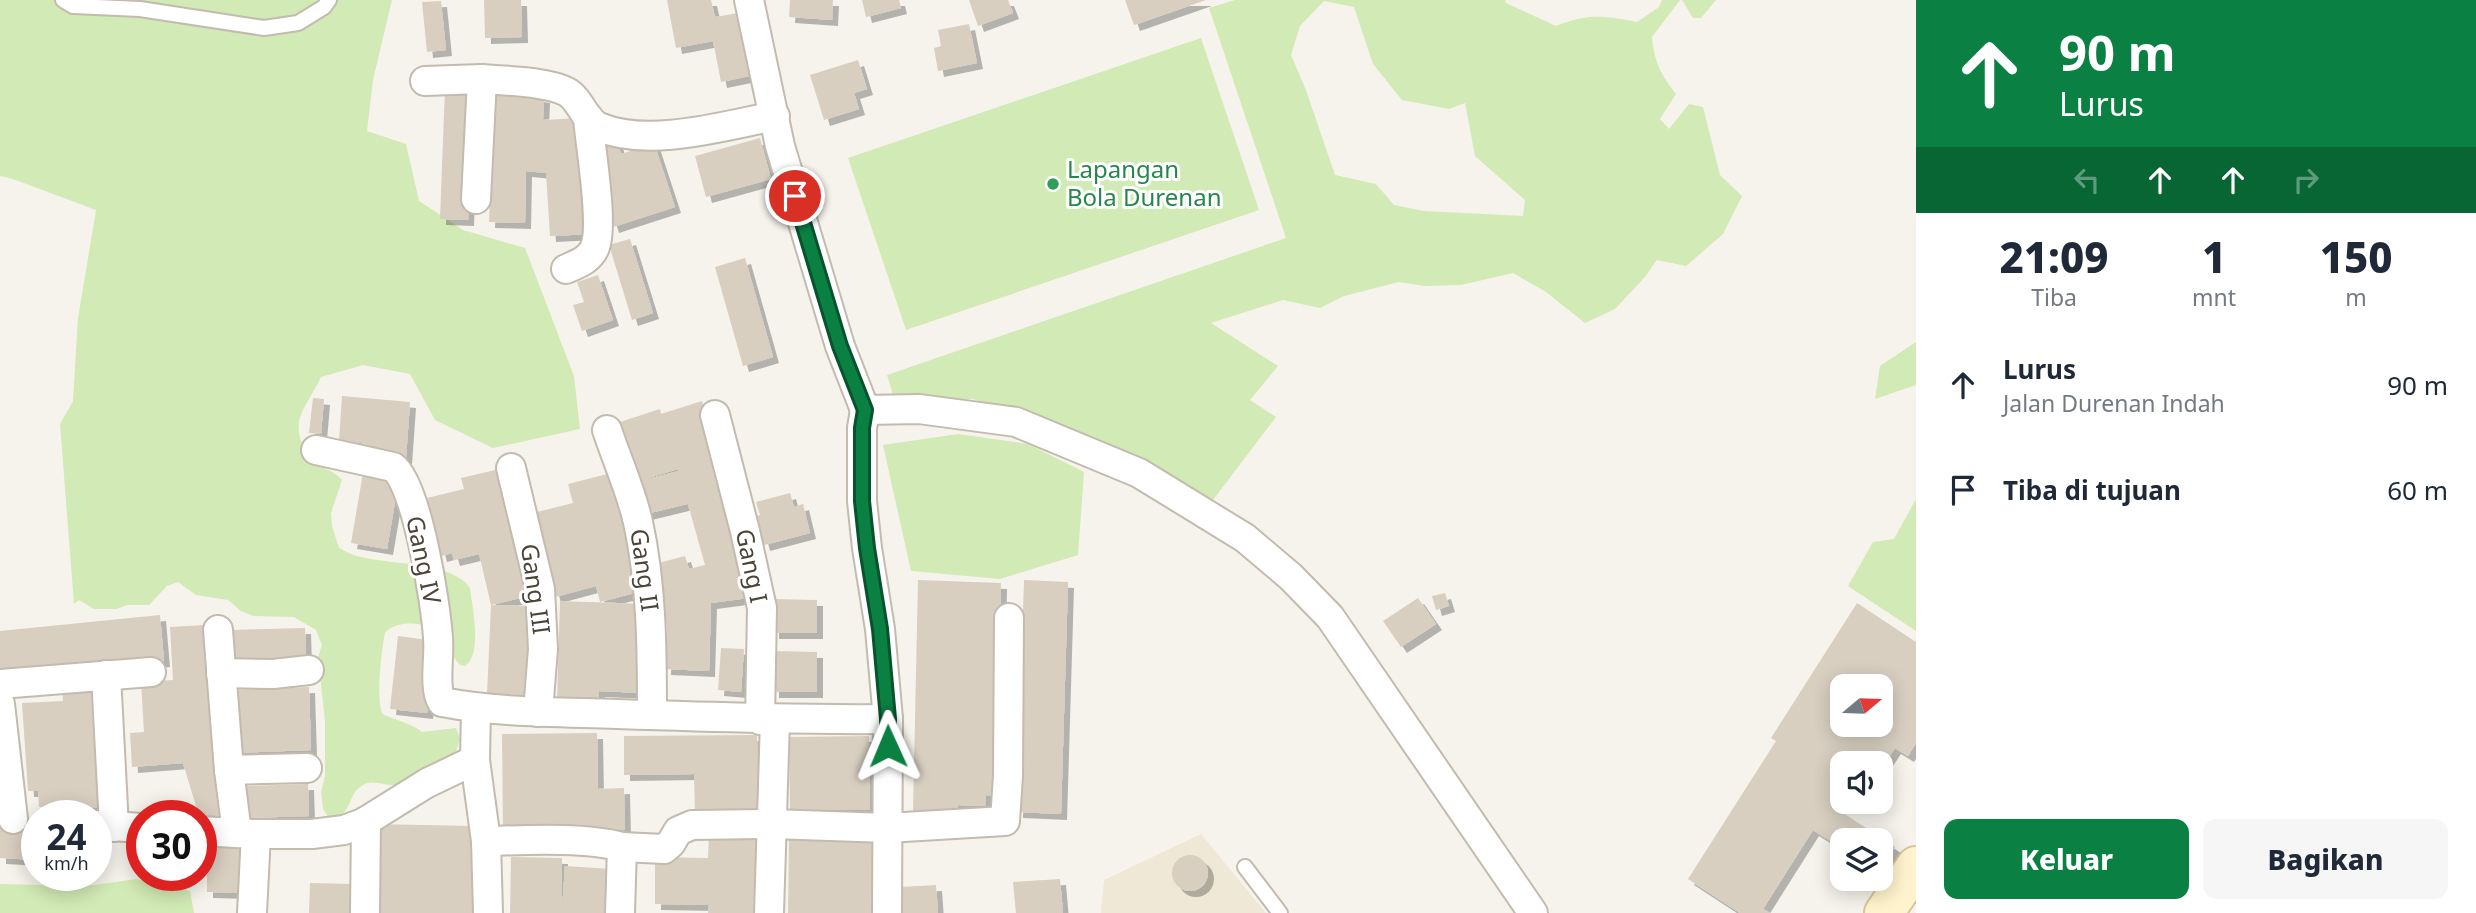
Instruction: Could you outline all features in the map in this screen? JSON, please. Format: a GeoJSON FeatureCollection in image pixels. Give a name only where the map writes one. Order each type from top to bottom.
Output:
{"type":"FeatureCollection","features":[{"type":"Feature","properties":{"kind":"main road"},"geometry":{"type":"LineString","coordinates":[[1884,913],[1916,866]]}},
{"type":"Feature","properties":{"kind":"street"},"geometry":{"type":"LineString","coordinates":[[749,0],[780,146],[840,346],[865,410],[862,428],[862,501],[878,617],[888,719],[887,913]]}},
{"type":"Feature","properties":{"kind":"street"},"geometry":{"type":"LineString","coordinates":[[425,81],[482,79],[527,82],[568,92],[596,126],[618,133],[651,135],[701,130],[775,116]]}},
{"type":"Feature","properties":{"kind":"street"},"geometry":{"type":"LineString","coordinates":[[476,199],[482,79]]}},
{"type":"Feature","properties":{"kind":"street"},"geometry":{"type":"LineString","coordinates":[[566,269],[586,260],[595,247],[598,224],[588,117]]}},
{"type":"Feature","properties":{"kind":"street"},"geometry":{"type":"LineString","coordinates":[[865,410],[919,409],[1016,422],[1139,473],[1245,538],[1291,577],[1330,617],[1531,912]]}},
{"type":"Feature","properties":{"kind":"street","name":"Gang I"},"geometry":{"type":"LineString","coordinates":[[715,415],[762,608],[772,824],[769,913]]}},
{"type":"Feature","properties":{"kind":"street","name":"Gang II"},"geometry":{"type":"LineString","coordinates":[[607,430],[637,520],[648,578],[652,715]]}},
{"type":"Feature","properties":{"kind":"street","name":"Gang IV"},"geometry":{"type":"LineString","coordinates":[[316,450],[393,467],[400,472],[415,516],[432,586],[439,639],[439,698],[442,702],[476,708]]}},
{"type":"Feature","properties":{"kind":"street","name":"Gang III"},"geometry":{"type":"LineString","coordinates":[[512,468],[540,589],[543,649],[538,712]]}},
{"type":"Feature","properties":{"kind":"street"},"geometry":{"type":"LineString","coordinates":[[486,841],[601,843],[664,849],[678,831],[692,825],[772,824],[887,828],[1005,821],[1008,776],[1009,618]]}},
{"type":"Feature","properties":{"kind":"street"},"geometry":{"type":"LineString","coordinates":[[218,630],[229,770],[246,833],[252,913]]}},
{"type":"Feature","properties":{"kind":"street"},"geometry":{"type":"LineString","coordinates":[[221,673],[273,674],[309,670]]}},
{"type":"Feature","properties":{"kind":"street"},"geometry":{"type":"LineString","coordinates":[[0,684],[151,672]]}},
{"type":"Feature","properties":{"kind":"street"},"geometry":{"type":"LineString","coordinates":[[105,800],[106,674]]}},
{"type":"Feature","properties":{"kind":"street"},"geometry":{"type":"LineString","coordinates":[[0,704],[16,819]]}},
{"type":"Feature","properties":{"kind":"street"},"geometry":{"type":"LineString","coordinates":[[488,913],[486,841],[475,760],[476,708],[767,720],[888,719]]}},
{"type":"Feature","properties":{"kind":"street"},"geometry":{"type":"LineString","coordinates":[[217,832],[312,834],[344,830],[366,821],[427,783],[475,760]]}},
{"type":"Feature","properties":{"kind":"street"},"geometry":{"type":"LineString","coordinates":[[229,770],[307,768]]}},
{"type":"Feature","properties":{"kind":"street"},"geometry":{"type":"LineString","coordinates":[[365,913],[366,821]]}},
{"type":"Feature","properties":{"kind":"street"},"geometry":{"type":"LineString","coordinates":[[620,913],[622,847]]}},
{"type":"Feature","properties":{"kind":"lane"},"geometry":{"type":"LineString","coordinates":[[63,0],[73,6],[140,9],[264,28],[298,23],[324,7],[329,0]]}},
{"type":"Feature","properties":{"kind":"lane"},"geometry":{"type":"LineString","coordinates":[[1245,867],[1280,913]]}},
{"type":"Feature","properties":{"kind":"shaded area"},"geometry":{"type":"Polygon","coordinates":[[[1201,834],[1266,913],[1101,913],[1104,880],[1201,834]]]}},
{"type":"Feature","properties":{"kind":"green space"},"geometry":{"type":"Polygon","coordinates":[[[0,0],[392,0],[373,80],[367,131],[406,144],[419,201],[463,230],[525,248],[574,376],[580,429],[493,448],[435,420],[410,374],[363,365],[321,377],[300,417],[299,433],[307,455],[342,480],[331,513],[339,548],[366,558],[434,568],[462,579],[470,588],[474,618],[474,651],[465,666],[460,665],[427,626],[405,624],[385,633],[379,687],[383,714],[422,732],[456,728],[460,739],[455,755],[418,777],[395,785],[363,785],[357,789],[343,813],[337,816],[329,818],[323,809],[321,792],[325,776],[325,721],[318,657],[322,645],[316,630],[294,617],[253,616],[241,611],[228,600],[196,595],[178,582],[167,586],[149,605],[94,609],[79,600],[74,604],[60,424],[73,401],[78,318],[96,210],[0,176],[0,0]]]}},
{"type":"Feature","properties":{"kind":"green space"},"geometry":{"type":"Polygon","coordinates":[[[1235,0],[1505,0],[1506,3],[1556,26],[1596,17],[1637,22],[1659,7],[1662,0],[1680,0],[1652,37],[1659,67],[1676,94],[1660,119],[1669,129],[1689,104],[1703,107],[1720,175],[1742,196],[1723,234],[1686,266],[1657,260],[1615,309],[1585,323],[1546,292],[1513,273],[1461,285],[1424,286],[1399,282],[1344,296],[1320,308],[1283,300],[1211,323],[1278,366],[1250,400],[1276,417],[1213,500],[1109,445],[1041,417],[972,399],[894,398],[887,375],[1286,238],[1209,8],[1235,0]],[[1324,1],[1300,26],[1291,55],[1335,175],[1376,184],[1394,205],[1424,211],[1523,216],[1525,200],[1475,156],[1465,103],[1449,109],[1402,100],[1373,64],[1354,7],[1324,1]]]}},
{"type":"Feature","properties":{"kind":"green space"},"geometry":{"type":"Polygon","coordinates":[[[1682,0],[1716,0],[1701,18],[1693,18],[1682,0]]]}},
{"type":"Feature","properties":{"kind":"green space","name":"Lapangan Bola Durenan"},"geometry":{"type":"Polygon","coordinates":[[[1201,38],[1259,210],[906,330],[848,158],[1201,38]]]}},
{"type":"Feature","properties":{"kind":"green space"},"geometry":{"type":"Polygon","coordinates":[[[1916,342],[1916,385],[1875,399],[1880,366],[1916,342]]]}},
{"type":"Feature","properties":{"kind":"green space"},"geometry":{"type":"Polygon","coordinates":[[[958,434],[1028,444],[1084,472],[1078,555],[1000,579],[911,571],[883,445],[958,434]]]}},
{"type":"Feature","properties":{"kind":"green space"},"geometry":{"type":"Polygon","coordinates":[[[1916,499],[1916,631],[1848,586],[1873,542],[1894,539],[1916,499]]]}},
{"type":"Feature","properties":{"kind":"green space"},"geometry":{"type":"Polygon","coordinates":[[[126,880],[126,891],[190,891],[194,913],[0,913],[0,884],[21,884],[21,891],[112,891],[112,882],[126,880]]]}},
{"type":"Feature","properties":{"kind":"building"},"geometry":{"type":"Polygon","coordinates":[[[484,0],[521,0],[522,37],[485,38],[484,0]]]}},
{"type":"Feature","properties":{"kind":"building"},"geometry":{"type":"Polygon","coordinates":[[[667,0],[711,0],[715,17],[738,13],[750,76],[721,82],[713,41],[676,48],[667,0]]]}},
{"type":"Feature","properties":{"kind":"building"},"geometry":{"type":"Polygon","coordinates":[[[790,0],[833,0],[832,20],[789,17],[790,0]]]}},
{"type":"Feature","properties":{"kind":"building"},"geometry":{"type":"Polygon","coordinates":[[[862,0],[899,0],[901,8],[866,17],[862,0]]]}},
{"type":"Feature","properties":{"kind":"building"},"geometry":{"type":"Polygon","coordinates":[[[969,0],[1008,0],[1013,13],[978,26],[969,0]]]}},
{"type":"Feature","properties":{"kind":"building"},"geometry":{"type":"Polygon","coordinates":[[[1125,0],[1206,0],[1134,25],[1125,0]]]}},
{"type":"Feature","properties":{"kind":"building"},"geometry":{"type":"Polygon","coordinates":[[[441,1],[446,50],[427,52],[422,2],[441,1]]]}},
{"type":"Feature","properties":{"kind":"building"},"geometry":{"type":"Polygon","coordinates":[[[969,24],[977,63],[938,71],[934,48],[941,46],[938,30],[969,24]]]}},
{"type":"Feature","properties":{"kind":"building"},"geometry":{"type":"Polygon","coordinates":[[[858,60],[867,89],[854,93],[859,109],[824,120],[810,75],[858,60]]]}},
{"type":"Feature","properties":{"kind":"building"},"geometry":{"type":"Polygon","coordinates":[[[445,87],[473,88],[468,220],[440,219],[445,87]]]}},
{"type":"Feature","properties":{"kind":"building"},"geometry":{"type":"Polygon","coordinates":[[[494,90],[544,97],[543,120],[580,118],[591,234],[550,236],[546,173],[526,171],[525,223],[489,222],[494,90]]]}},
{"type":"Feature","properties":{"kind":"building"},"geometry":{"type":"Polygon","coordinates":[[[760,138],[771,179],[706,197],[695,156],[760,138]]]}},
{"type":"Feature","properties":{"kind":"building"},"geometry":{"type":"Polygon","coordinates":[[[616,140],[621,154],[654,143],[675,207],[613,227],[599,183],[597,146],[616,140]]]}},
{"type":"Feature","properties":{"kind":"building"},"geometry":{"type":"Polygon","coordinates":[[[630,239],[653,313],[632,320],[609,245],[630,239]]]}},
{"type":"Feature","properties":{"kind":"building"},"geometry":{"type":"Polygon","coordinates":[[[745,258],[773,357],[743,366],[715,267],[745,258]]]}},
{"type":"Feature","properties":{"kind":"building"},"geometry":{"type":"Polygon","coordinates":[[[598,275],[613,320],[582,331],[573,305],[584,302],[577,282],[598,275]]]}},
{"type":"Feature","properties":{"kind":"building"},"geometry":{"type":"Polygon","coordinates":[[[342,396],[410,402],[406,458],[361,455],[362,443],[339,441],[342,396]]]}},
{"type":"Feature","properties":{"kind":"building"},"geometry":{"type":"Polygon","coordinates":[[[313,398],[324,399],[321,434],[309,433],[313,398]]]}},
{"type":"Feature","properties":{"kind":"building"},"geometry":{"type":"Polygon","coordinates":[[[702,401],[733,497],[756,597],[711,603],[709,671],[665,669],[667,627],[655,564],[685,556],[689,569],[705,565],[680,476],[687,504],[646,514],[620,422],[660,409],[661,414],[702,401]],[[678,469],[648,479],[679,471],[678,469]]]}},
{"type":"Feature","properties":{"kind":"building"},"geometry":{"type":"Polygon","coordinates":[[[504,468],[533,595],[491,605],[479,554],[454,560],[452,553],[441,556],[427,498],[464,489],[461,478],[504,468]]]}},
{"type":"Feature","properties":{"kind":"building"},"geometry":{"type":"Polygon","coordinates":[[[615,472],[646,590],[600,602],[596,586],[555,597],[533,513],[573,503],[568,484],[615,472]]]}},
{"type":"Feature","properties":{"kind":"building"},"geometry":{"type":"Polygon","coordinates":[[[363,473],[399,479],[387,549],[351,543],[363,473]]]}},
{"type":"Feature","properties":{"kind":"building"},"geometry":{"type":"Polygon","coordinates":[[[790,493],[794,507],[803,504],[810,533],[764,545],[756,502],[790,493]]]}},
{"type":"Feature","properties":{"kind":"building"},"geometry":{"type":"Polygon","coordinates":[[[918,580],[1001,583],[997,796],[986,795],[985,806],[958,805],[958,812],[913,811],[918,580]]]}},
{"type":"Feature","properties":{"kind":"building"},"geometry":{"type":"Polygon","coordinates":[[[1024,580],[1068,582],[1061,814],[1017,812],[1024,580]]]}},
{"type":"Feature","properties":{"kind":"building"},"geometry":{"type":"Polygon","coordinates":[[[1445,593],[1449,606],[1436,610],[1432,596],[1445,593]]]}},
{"type":"Feature","properties":{"kind":"building"},"geometry":{"type":"Polygon","coordinates":[[[1418,598],[1436,624],[1401,647],[1383,621],[1418,598]]]}},
{"type":"Feature","properties":{"kind":"building"},"geometry":{"type":"Polygon","coordinates":[[[773,599],[817,600],[817,633],[773,633],[773,599]]]}},
{"type":"Feature","properties":{"kind":"building"},"geometry":{"type":"Polygon","coordinates":[[[560,601],[645,604],[643,693],[599,691],[599,702],[557,700],[560,601]]]}},
{"type":"Feature","properties":{"kind":"building"},"geometry":{"type":"Polygon","coordinates":[[[1857,603],[1916,642],[1916,743],[1908,756],[1895,748],[1893,751],[1830,751],[1830,814],[1845,814],[1866,828],[1830,828],[1830,841],[1813,830],[1763,909],[1770,913],[1740,913],[1688,879],[1776,741],[1771,738],[1857,603]]]}},
{"type":"Feature","properties":{"kind":"building"},"geometry":{"type":"Polygon","coordinates":[[[491,605],[535,606],[532,696],[487,695],[491,605]]]}},
{"type":"Feature","properties":{"kind":"building"},"geometry":{"type":"Polygon","coordinates":[[[160,615],[164,661],[0,677],[0,631],[160,615]]]}},
{"type":"Feature","properties":{"kind":"building"},"geometry":{"type":"Polygon","coordinates":[[[204,625],[214,768],[227,814],[217,817],[217,800],[194,800],[183,763],[132,767],[130,733],[144,732],[141,682],[173,680],[170,627],[204,625]]]}},
{"type":"Feature","properties":{"kind":"building"},"geometry":{"type":"Polygon","coordinates":[[[305,628],[306,660],[229,663],[228,630],[305,628]]]}},
{"type":"Feature","properties":{"kind":"building"},"geometry":{"type":"Polygon","coordinates":[[[398,636],[436,641],[427,713],[390,709],[398,636]]]}},
{"type":"Feature","properties":{"kind":"building"},"geometry":{"type":"Polygon","coordinates":[[[721,648],[744,649],[741,692],[718,690],[721,648]]]}},
{"type":"Feature","properties":{"kind":"building"},"geometry":{"type":"Polygon","coordinates":[[[773,651],[817,652],[817,692],[773,692],[773,651]]]}},
{"type":"Feature","properties":{"kind":"building"},"geometry":{"type":"Polygon","coordinates":[[[309,687],[311,750],[235,753],[233,690],[309,687]]]}},
{"type":"Feature","properties":{"kind":"building"},"geometry":{"type":"Polygon","coordinates":[[[100,689],[106,800],[39,800],[38,791],[28,791],[22,703],[63,701],[62,691],[100,689]]]}},
{"type":"Feature","properties":{"kind":"building"},"geometry":{"type":"Polygon","coordinates":[[[597,733],[598,789],[624,788],[625,830],[503,831],[502,734],[597,733]]]}},
{"type":"Feature","properties":{"kind":"building"},"geometry":{"type":"Polygon","coordinates":[[[757,735],[758,813],[695,813],[694,774],[624,775],[624,736],[757,735]]]}},
{"type":"Feature","properties":{"kind":"building"},"geometry":{"type":"Polygon","coordinates":[[[869,736],[870,810],[790,810],[789,737],[869,736]]]}},
{"type":"Feature","properties":{"kind":"building"},"geometry":{"type":"Polygon","coordinates":[[[308,784],[309,816],[247,818],[246,786],[308,784]]]}},
{"type":"Feature","properties":{"kind":"building"},"geometry":{"type":"Polygon","coordinates":[[[372,824],[474,826],[475,913],[373,913],[372,824]]]}},
{"type":"Feature","properties":{"kind":"building"},"geometry":{"type":"Polygon","coordinates":[[[0,827],[21,828],[21,859],[0,858],[0,827]]]}},
{"type":"Feature","properties":{"kind":"building"},"geometry":{"type":"Polygon","coordinates":[[[709,835],[763,836],[762,913],[708,913],[709,905],[655,904],[655,857],[708,858],[709,835]]]}},
{"type":"Feature","properties":{"kind":"building"},"geometry":{"type":"Polygon","coordinates":[[[789,836],[872,838],[871,913],[788,913],[789,836]]]}},
{"type":"Feature","properties":{"kind":"building"},"geometry":{"type":"Polygon","coordinates":[[[217,847],[244,848],[244,893],[207,892],[217,891],[217,847]]]}},
{"type":"Feature","properties":{"kind":"building"},"geometry":{"type":"Polygon","coordinates":[[[1190,855],[1203,860],[1208,873],[1203,886],[1190,891],[1177,886],[1172,873],[1177,860],[1190,855]]]}},
{"type":"Feature","properties":{"kind":"building"},"geometry":{"type":"Polygon","coordinates":[[[511,857],[562,858],[562,910],[565,866],[612,869],[609,913],[510,913],[511,857]]]}},
{"type":"Feature","properties":{"kind":"building"},"geometry":{"type":"Polygon","coordinates":[[[1060,879],[1063,913],[1016,913],[1013,882],[1060,879]]]}},
{"type":"Feature","properties":{"kind":"building"},"geometry":{"type":"Polygon","coordinates":[[[310,883],[352,884],[352,913],[309,913],[310,883]]]}},
{"type":"Feature","properties":{"kind":"building"},"geometry":{"type":"Polygon","coordinates":[[[936,885],[938,913],[901,913],[900,887],[936,885]]]}},
{"type":"Feature","properties":{"kind":"place","name":"Lapangan Bola Durenan"},"geometry":{"type":"Point","coordinates":[1053,184]}},
{"type":"Feature","properties":{"kind":"route"},"geometry":{"type":"LineString","coordinates":[[795,196],[840,346],[865,410],[862,428],[862,501],[880,629],[888,746]]}}]}
